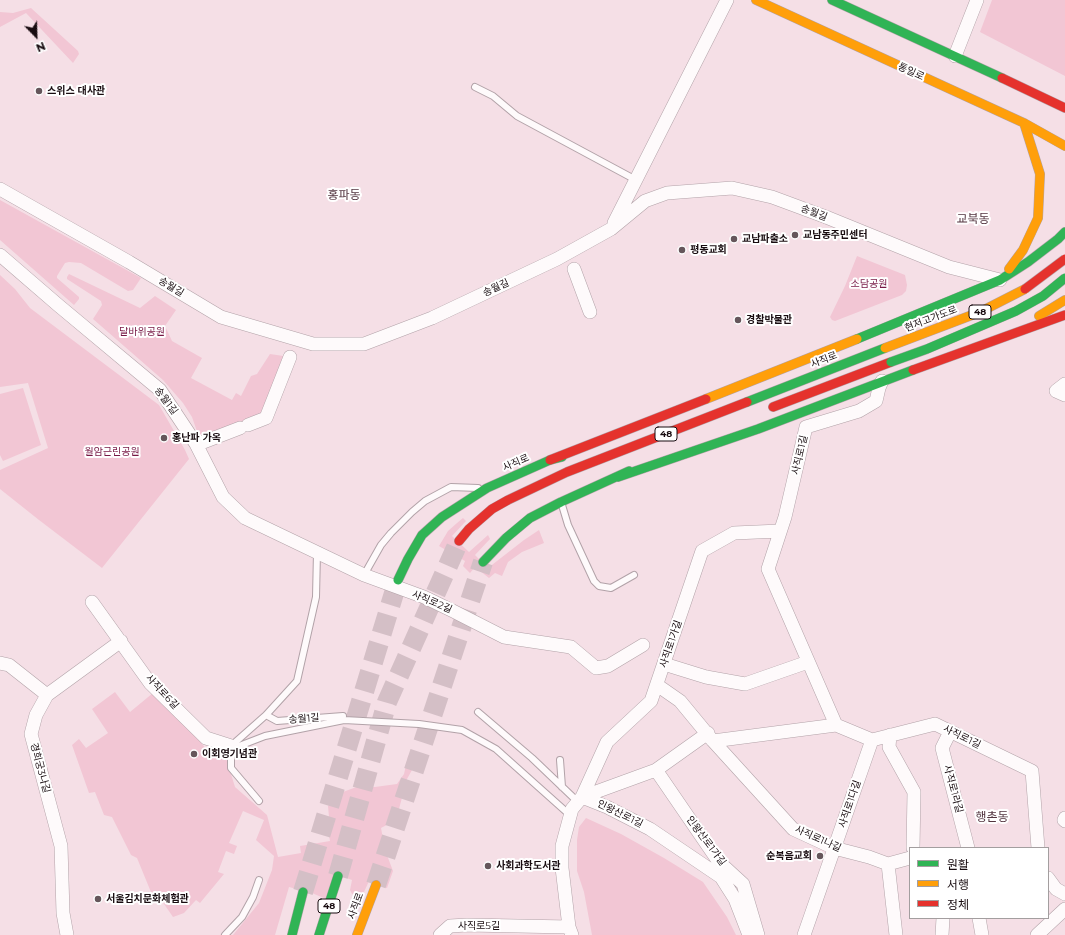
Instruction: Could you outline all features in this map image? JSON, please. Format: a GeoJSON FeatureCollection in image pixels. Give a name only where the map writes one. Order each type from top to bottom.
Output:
{"type":"FeatureCollection","features":[{"type":"Feature","properties":{"kind":"main road","name":"통일로"},"geometry":{"type":"LineString","coordinates":[[756,0],[1024,124],[1065,146]]}},
{"type":"Feature","properties":{"kind":"main road"},"geometry":{"type":"LineString","coordinates":[[832,0],[1065,108]]}},
{"type":"Feature","properties":{"kind":"main road"},"geometry":{"type":"LineString","coordinates":[[1000,280],[1023,250],[1038,218],[1040,174],[1024,124]]}},
{"type":"Feature","properties":{"kind":"main road"},"geometry":{"type":"LineString","coordinates":[[550,460],[893,325],[977,288],[1000,280],[1028,262],[1063,236]]}},
{"type":"Feature","properties":{"kind":"main road","name":"현저고가도로"},"geometry":{"type":"LineString","coordinates":[[885,348],[980,312],[1005,300],[1028,288],[1065,259]]}},
{"type":"Feature","properties":{"kind":"main road","name":"48"},"geometry":{"type":"LineString","coordinates":[[764,410],[927,349],[1016,312],[1043,296],[1065,278]]}},
{"type":"Feature","properties":{"kind":"main road"},"geometry":{"type":"LineString","coordinates":[[618,477],[880,385],[1005,332],[1065,300]]}},
{"type":"Feature","properties":{"kind":"main road"},"geometry":{"type":"LineString","coordinates":[[1005,332],[1065,315]]}},
{"type":"Feature","properties":{"kind":"main road","name":"사직로"},"geometry":{"type":"LineString","coordinates":[[459,541],[469,529],[492,509],[567,472],[885,348]]}},
{"type":"Feature","properties":{"kind":"main road","name":"사직로"},"geometry":{"type":"LineString","coordinates":[[398,580],[422,535],[442,517],[487,488],[550,460],[682,428]]}},
{"type":"Feature","properties":{"kind":"main road","name":"48"},"geometry":{"type":"LineString","coordinates":[[483,562],[506,538],[530,518],[561,502],[618,477],[671,450]]}},
{"type":"Feature","properties":{"kind":"main road"},"geometry":{"type":"LineString","coordinates":[[599,469],[613,464]]}},
{"type":"Feature","properties":{"kind":"main road"},"geometry":{"type":"LineString","coordinates":[[531,499],[536,495],[557,487]]}},
{"type":"Feature","properties":{"kind":"main road","name":"48"},"geometry":{"type":"LineString","coordinates":[[319,935],[338,876]]}},
{"type":"Feature","properties":{"kind":"main road","name":"사직로"},"geometry":{"type":"LineString","coordinates":[[357,935],[376,885]]}},
{"type":"Feature","properties":{"kind":"main road"},"geometry":{"type":"LineString","coordinates":[[292,935],[303,892]]}},
{"type":"Feature","properties":{"kind":"main road","name":"사직로"},"geometry":{"type":"LineString","coordinates":[[327,935],[340,900]]}},
{"type":"Feature","properties":{"kind":"street"},"geometry":{"type":"LineString","coordinates":[[611,229],[727,0]]}},
{"type":"Feature","properties":{"kind":"street"},"geometry":{"type":"LineString","coordinates":[[955,56],[977,0]]}},
{"type":"Feature","properties":{"kind":"street","name":"송월길"},"geometry":{"type":"LineString","coordinates":[[0,189],[129,262],[221,317],[313,344],[364,344],[432,318],[557,259],[611,229],[645,201],[667,194],[732,188],[772,197],[826,217],[949,267],[1000,280]]}},
{"type":"Feature","properties":{"kind":"street","name":"송월1길"},"geometry":{"type":"LineString","coordinates":[[0,255],[160,390],[196,444],[223,497],[245,518],[364,575]]}},
{"type":"Feature","properties":{"kind":"street"},"geometry":{"type":"LineString","coordinates":[[949,267],[999,306],[1007,322],[1005,332]]}},
{"type":"Feature","properties":{"kind":"street"},"geometry":{"type":"LineString","coordinates":[[574,269],[590,312]]}},
{"type":"Feature","properties":{"kind":"street"},"geometry":{"type":"LineString","coordinates":[[880,385],[989,352],[990,349]]}},
{"type":"Feature","properties":{"kind":"street"},"geometry":{"type":"LineString","coordinates":[[201,443],[266,418],[290,357]]}},
{"type":"Feature","properties":{"kind":"street"},"geometry":{"type":"LineString","coordinates":[[1065,384],[1056,391],[1065,395]]}},
{"type":"Feature","properties":{"kind":"street","name":"사직로1길"},"geometry":{"type":"LineString","coordinates":[[836,725],[768,569],[785,517],[806,427],[859,411],[876,401],[880,385]]}},
{"type":"Feature","properties":{"kind":"street","name":"사직로1가길"},"geometry":{"type":"LineString","coordinates":[[580,800],[607,742],[651,701],[702,551],[734,533],[780,530]]}},
{"type":"Feature","properties":{"kind":"street","name":"사직로2길"},"geometry":{"type":"LineString","coordinates":[[364,575],[424,597],[504,637],[571,647],[596,668],[608,666],[643,645]]}},
{"type":"Feature","properties":{"kind":"street","name":"사직로6길"},"geometry":{"type":"LineString","coordinates":[[92,602],[150,682],[206,738],[231,746]]}},
{"type":"Feature","properties":{"kind":"street","name":"경희궁3나길"},"geometry":{"type":"LineString","coordinates":[[67,935],[63,913],[61,846],[31,734],[36,715],[47,695],[121,641]]}},
{"type":"Feature","properties":{"kind":"street"},"geometry":{"type":"LineString","coordinates":[[664,664],[706,677],[745,684],[808,662]]}},
{"type":"Feature","properties":{"kind":"street"},"geometry":{"type":"LineString","coordinates":[[0,664],[9,665],[47,695]]}},
{"type":"Feature","properties":{"kind":"street","name":"사직로1나길"},"geometry":{"type":"LineString","coordinates":[[657,685],[680,701],[710,737],[793,829],[834,848],[869,857],[888,864]]}},
{"type":"Feature","properties":{"kind":"street","name":"사직로1길"},"geometry":{"type":"LineString","coordinates":[[872,740],[935,724],[1032,771],[1038,847]]}},
{"type":"Feature","properties":{"kind":"street"},"geometry":{"type":"LineString","coordinates":[[570,931],[562,868],[562,846],[572,809],[580,800],[656,770],[710,737],[836,725],[872,740]]}},
{"type":"Feature","properties":{"kind":"street","name":"사직로1라길"},"geometry":{"type":"LineString","coordinates":[[950,732],[942,748],[968,847]]}},
{"type":"Feature","properties":{"kind":"street"},"geometry":{"type":"LineString","coordinates":[[890,736],[889,747],[914,792],[914,847]]}},
{"type":"Feature","properties":{"kind":"street","name":"사직로1다길"},"geometry":{"type":"LineString","coordinates":[[804,935],[872,740]]}},
{"type":"Feature","properties":{"kind":"street","name":"인왕산로1가길"},"geometry":{"type":"LineString","coordinates":[[656,770],[718,862],[744,884],[758,935]]}},
{"type":"Feature","properties":{"kind":"street","name":"인왕산로1길"},"geometry":{"type":"LineString","coordinates":[[580,800],[607,807],[650,829],[721,877],[736,899],[749,935]]}},
{"type":"Feature","properties":{"kind":"street"},"geometry":{"type":"LineString","coordinates":[[896,935],[888,864],[909,858]]}},
{"type":"Feature","properties":{"kind":"street"},"geometry":{"type":"LineString","coordinates":[[1049,879],[1056,889],[1065,894]]}},
{"type":"Feature","properties":{"kind":"street"},"geometry":{"type":"LineString","coordinates":[[1037,935],[1065,909]]}},
{"type":"Feature","properties":{"kind":"street"},"geometry":{"type":"LineString","coordinates":[[942,935],[943,919]]}},
{"type":"Feature","properties":{"kind":"street"},"geometry":{"type":"LineString","coordinates":[[979,919],[982,935]]}},
{"type":"Feature","properties":{"kind":"street","name":"사직로5길"},"geometry":{"type":"LineString","coordinates":[[440,935],[450,926],[467,925],[570,931]]}},
{"type":"Feature","properties":{"kind":"lane"},"geometry":{"type":"LineString","coordinates":[[475,87],[493,96],[516,116],[636,180]]}},
{"type":"Feature","properties":{"kind":"lane"},"geometry":{"type":"LineString","coordinates":[[364,575],[381,545],[412,512],[425,501],[451,486],[487,488]]}},
{"type":"Feature","properties":{"kind":"lane"},"geometry":{"type":"LineString","coordinates":[[561,502],[568,525],[594,581],[599,586],[611,588],[634,575]]}},
{"type":"Feature","properties":{"kind":"lane"},"geometry":{"type":"LineString","coordinates":[[259,801],[231,768],[231,746],[266,716],[297,681],[316,597],[317,552]]}},
{"type":"Feature","properties":{"kind":"lane"},"geometry":{"type":"LineString","coordinates":[[478,712],[532,758],[562,787],[580,800]]}},
{"type":"Feature","properties":{"kind":"lane","name":"송월1길"},"geometry":{"type":"LineString","coordinates":[[266,716],[277,721],[343,716]]}},
{"type":"Feature","properties":{"kind":"lane"},"geometry":{"type":"LineString","coordinates":[[231,746],[234,748],[265,736],[344,720],[419,724],[462,730],[496,749],[571,816]]}},
{"type":"Feature","properties":{"kind":"lane"},"geometry":{"type":"LineString","coordinates":[[560,760],[562,787]]}},
{"type":"Feature","properties":{"kind":"lane"},"geometry":{"type":"LineString","coordinates":[[225,935],[242,917],[253,897],[259,880]]}},
{"type":"Feature","properties":{"kind":"green space"},"geometry":{"type":"Polygon","coordinates":[[[992,0],[1065,0],[1065,76],[980,32],[992,0]]]}},
{"type":"Feature","properties":{"kind":"green space"},"geometry":{"type":"Polygon","coordinates":[[[31,8],[78,51],[79,54],[73,63],[26,13],[0,27],[0,12],[13,13],[31,8]]]}},
{"type":"Feature","properties":{"kind":"green space"},"geometry":{"type":"Polygon","coordinates":[[[0,200],[141,278],[133,290],[128,291],[81,263],[65,263],[57,278],[79,297],[74,305],[0,240],[0,200]]]}},
{"type":"Feature","properties":{"kind":"green space","name":"소담공원"},"geometry":{"type":"Polygon","coordinates":[[[857,256],[905,275],[907,285],[906,291],[902,295],[835,321],[832,320],[830,317],[857,256]]]}},
{"type":"Feature","properties":{"kind":"green space","name":"달바위공원"},"geometry":{"type":"Polygon","coordinates":[[[69,274],[140,308],[155,296],[176,310],[165,326],[172,341],[202,358],[191,378],[232,400],[236,393],[241,396],[251,376],[257,374],[270,354],[290,357],[266,418],[245,420],[201,443],[192,417],[183,403],[163,380],[93,319],[102,305],[101,301],[67,279],[69,274]]]}},
{"type":"Feature","properties":{"kind":"green space","name":"월암근린공원"},"geometry":{"type":"Polygon","coordinates":[[[0,275],[15,289],[30,308],[159,405],[189,459],[102,568],[0,489],[0,470],[48,448],[28,383],[0,387],[0,275]]]}},
{"type":"Feature","properties":{"kind":"green space"},"geometry":{"type":"Polygon","coordinates":[[[23,388],[41,445],[3,461],[0,455],[0,394],[23,388]]]}},
{"type":"Feature","properties":{"kind":"green space"},"geometry":{"type":"Polygon","coordinates":[[[463,518],[466,521],[452,536],[469,552],[488,535],[490,539],[475,555],[488,568],[539,530],[544,543],[522,552],[508,562],[502,576],[495,573],[489,578],[475,567],[470,573],[463,566],[465,561],[439,546],[448,531],[463,518]]]}},
{"type":"Feature","properties":{"kind":"green space"},"geometry":{"type":"Polygon","coordinates":[[[115,692],[130,712],[153,693],[201,742],[207,751],[226,758],[235,787],[267,815],[278,857],[301,853],[300,846],[330,841],[326,818],[329,817],[328,806],[333,801],[335,795],[359,786],[375,787],[397,784],[404,774],[408,756],[413,752],[418,753],[417,761],[407,779],[396,820],[381,828],[385,850],[393,871],[387,888],[369,881],[364,892],[356,895],[352,894],[350,890],[352,880],[335,874],[326,899],[312,893],[289,887],[275,935],[233,935],[259,903],[272,870],[274,856],[256,840],[264,820],[243,811],[229,843],[237,846],[234,854],[226,851],[218,872],[224,874],[200,903],[196,900],[184,913],[173,917],[162,901],[153,897],[137,858],[131,855],[112,817],[104,815],[95,792],[89,793],[72,745],[79,739],[86,748],[108,733],[92,709],[115,692]]]}},
{"type":"Feature","properties":{"kind":"green space"},"geometry":{"type":"Polygon","coordinates":[[[586,818],[621,834],[703,882],[727,917],[736,935],[592,935],[584,892],[577,871],[577,840],[579,827],[586,818]]]}},
{"type":"Feature","properties":{"kind":"tunnel"},"geometry":{"type":"LineString","coordinates":[[338,876],[387,702],[459,541]]}},
{"type":"Feature","properties":{"kind":"tunnel"},"geometry":{"type":"LineString","coordinates":[[376,885],[483,562]]}},
{"type":"Feature","properties":{"kind":"tunnel"},"geometry":{"type":"LineString","coordinates":[[303,892],[398,580]]}},
{"type":"Feature","properties":{"kind":"traffic: fast"},"geometry":{"type":"LineString","coordinates":[[832,0],[1002,78]]}},
{"type":"Feature","properties":{"kind":"traffic: fast"},"geometry":{"type":"LineString","coordinates":[[857,339],[1000,280],[1028,262],[1065,232]]}},
{"type":"Feature","properties":{"kind":"traffic: fast"},"geometry":{"type":"LineString","coordinates":[[891,362],[927,349],[1016,311],[1043,296],[1065,278]]}},
{"type":"Feature","properties":{"kind":"traffic: fast"},"geometry":{"type":"LineString","coordinates":[[747,402],[885,348]]}},
{"type":"Feature","properties":{"kind":"traffic: fast"},"geometry":{"type":"LineString","coordinates":[[618,477],[758,429],[913,370]]}},
{"type":"Feature","properties":{"kind":"traffic: fast"},"geometry":{"type":"LineString","coordinates":[[398,580],[422,535],[442,517],[487,488],[550,460],[562,457]]}},
{"type":"Feature","properties":{"kind":"traffic: fast"},"geometry":{"type":"LineString","coordinates":[[483,562],[506,538],[530,518],[629,471]]}},
{"type":"Feature","properties":{"kind":"traffic: fast"},"geometry":{"type":"LineString","coordinates":[[319,935],[338,876]]}},
{"type":"Feature","properties":{"kind":"traffic: fast"},"geometry":{"type":"LineString","coordinates":[[292,935],[303,892]]}},
{"type":"Feature","properties":{"kind":"traffic: slow"},"geometry":{"type":"LineString","coordinates":[[756,0],[1024,123],[1065,146]]}},
{"type":"Feature","properties":{"kind":"traffic: slow"},"geometry":{"type":"LineString","coordinates":[[1009,269],[1023,250],[1038,218],[1040,174],[1024,123]]}},
{"type":"Feature","properties":{"kind":"traffic: slow"},"geometry":{"type":"LineString","coordinates":[[885,348],[980,312],[1025,289]]}},
{"type":"Feature","properties":{"kind":"traffic: slow"},"geometry":{"type":"LineString","coordinates":[[1039,316],[1065,300]]}},
{"type":"Feature","properties":{"kind":"traffic: slow"},"geometry":{"type":"LineString","coordinates":[[706,399],[857,339]]}},
{"type":"Feature","properties":{"kind":"traffic: slow"},"geometry":{"type":"LineString","coordinates":[[357,935],[376,885]]}},
{"type":"Feature","properties":{"kind":"traffic: jam"},"geometry":{"type":"LineString","coordinates":[[1002,78],[1065,108]]}},
{"type":"Feature","properties":{"kind":"traffic: jam"},"geometry":{"type":"LineString","coordinates":[[1025,289],[1065,259]]}},
{"type":"Feature","properties":{"kind":"traffic: jam"},"geometry":{"type":"LineString","coordinates":[[913,370],[1065,315]]}},
{"type":"Feature","properties":{"kind":"traffic: jam"},"geometry":{"type":"LineString","coordinates":[[773,407],[891,362]]}},
{"type":"Feature","properties":{"kind":"traffic: jam"},"geometry":{"type":"LineString","coordinates":[[550,460],[706,399]]}},
{"type":"Feature","properties":{"kind":"traffic: jam"},"geometry":{"type":"LineString","coordinates":[[459,541],[469,529],[492,509],[508,500],[567,472],[747,402]]}},
{"type":"Feature","properties":{"kind":"place","name":"스위스 대사관"},"geometry":{"type":"Point","coordinates":[39,91]}},
{"type":"Feature","properties":{"kind":"place","name":"교남동주민센터"},"geometry":{"type":"Point","coordinates":[795,235]}},
{"type":"Feature","properties":{"kind":"place","name":"교남파출소"},"geometry":{"type":"Point","coordinates":[734,239]}},
{"type":"Feature","properties":{"kind":"place","name":"평동교회"},"geometry":{"type":"Point","coordinates":[682,250]}},
{"type":"Feature","properties":{"kind":"place","name":"경찰박물관"},"geometry":{"type":"Point","coordinates":[738,320]}},
{"type":"Feature","properties":{"kind":"place","name":"홍난파 가옥"},"geometry":{"type":"Point","coordinates":[164,438]}},
{"type":"Feature","properties":{"kind":"place","name":"이회영기념관"},"geometry":{"type":"Point","coordinates":[194,754]}},
{"type":"Feature","properties":{"kind":"place","name":"순복음교회"},"geometry":{"type":"Point","coordinates":[820,856]}},
{"type":"Feature","properties":{"kind":"place","name":"사회과학도서관"},"geometry":{"type":"Point","coordinates":[488,866]}},
{"type":"Feature","properties":{"kind":"place","name":"서울김치문화체험관"},"geometry":{"type":"Point","coordinates":[98,899]}},
{"type":"Feature","properties":{"kind":"district","name":"홍파동"},"geometry":{"type":"Point","coordinates":[344,195]}},
{"type":"Feature","properties":{"kind":"district","name":"교북동"},"geometry":{"type":"Point","coordinates":[973,219]}},
{"type":"Feature","properties":{"kind":"district","name":"행촌동"},"geometry":{"type":"Point","coordinates":[992,817]}}]}
